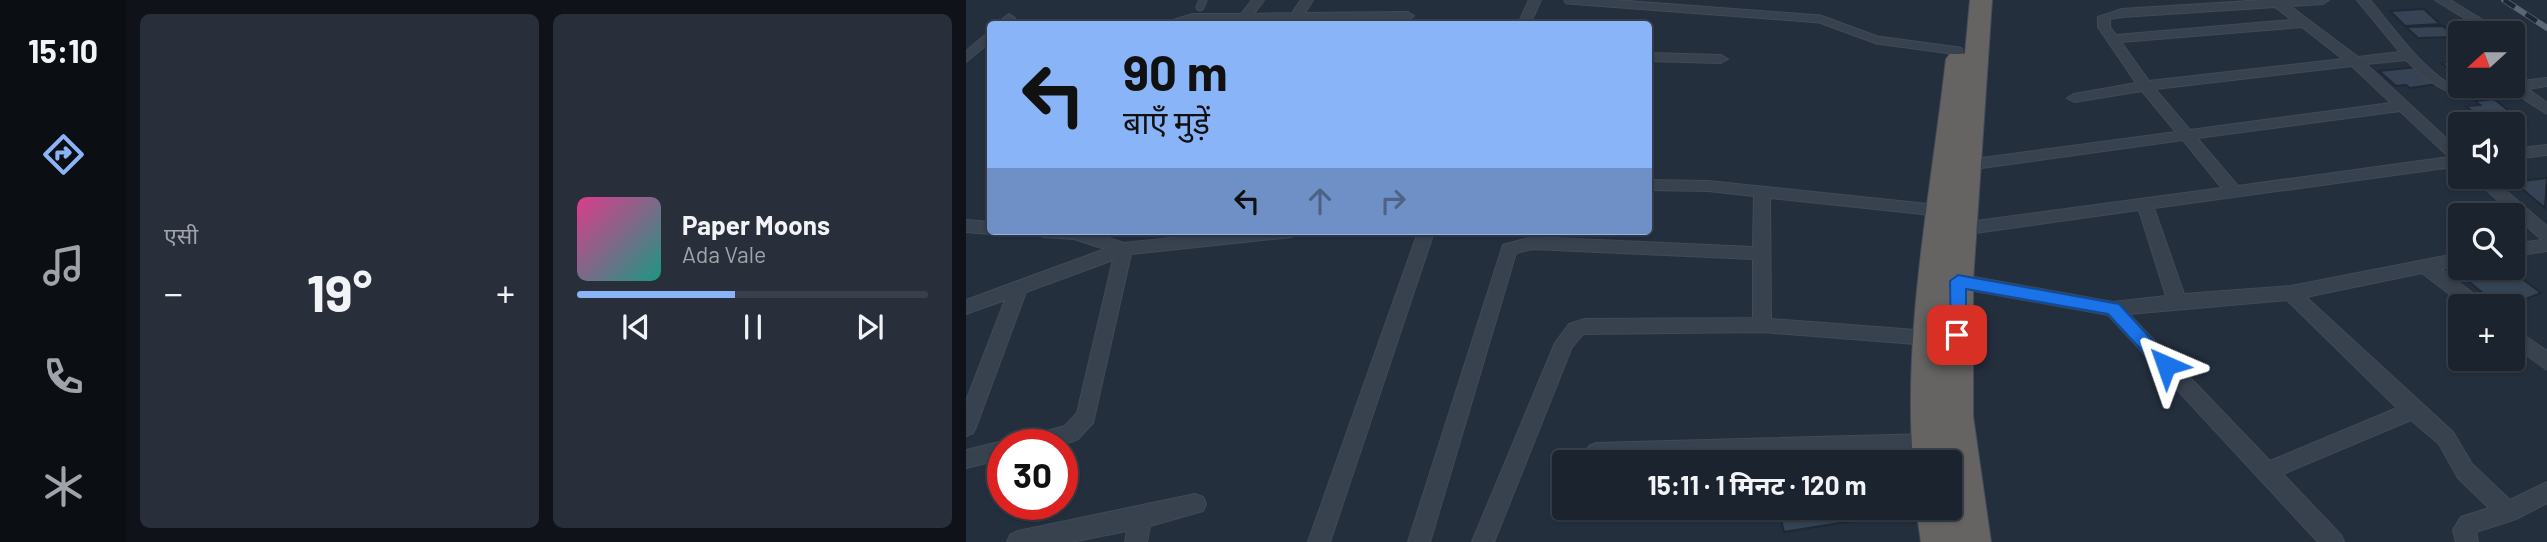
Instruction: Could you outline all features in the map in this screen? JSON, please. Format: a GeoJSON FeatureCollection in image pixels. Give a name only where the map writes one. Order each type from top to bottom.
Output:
{"type":"FeatureCollection","features":[{"type":"Feature","properties":{"kind":"highway"},"geometry":{"type":"LineString","coordinates":[[1965,0],[1959,51],[1951,219],[1958,281],[1956,416],[1972,542]]}},
{"type":"Feature","properties":{"kind":"highway"},"geometry":{"type":"LineString","coordinates":[[1930,450],[1926,407],[1929,338],[1951,219],[1967,165],[1981,0]]}},
{"type":"Feature","properties":{"kind":"highway"},"geometry":{"type":"LineString","coordinates":[[1937,520],[1940,542]]}},
{"type":"Feature","properties":{"kind":"street"},"geometry":{"type":"LineString","coordinates":[[1245,17],[1258,0]]}},
{"type":"Feature","properties":{"kind":"street"},"geometry":{"type":"LineString","coordinates":[[1294,21],[1307,0]]}},
{"type":"Feature","properties":{"kind":"street"},"geometry":{"type":"LineString","coordinates":[[1180,21],[1193,18],[1245,17],[1294,21],[1406,20],[1416,0]]}},
{"type":"Feature","properties":{"kind":"street"},"geometry":{"type":"LineString","coordinates":[[1525,21],[1535,0]]}},
{"type":"Feature","properties":{"kind":"street"},"geometry":{"type":"LineString","coordinates":[[2234,192],[2144,86],[2102,21],[2111,14],[2323,0]]}},
{"type":"Feature","properties":{"kind":"street"},"geometry":{"type":"LineString","coordinates":[[2363,0],[2411,55],[2448,88]]}},
{"type":"Feature","properties":{"kind":"street"},"geometry":{"type":"LineString","coordinates":[[2441,0],[2477,21]]}},
{"type":"Feature","properties":{"kind":"street"},"geometry":{"type":"LineString","coordinates":[[2278,3],[2357,63],[2448,149]]}},
{"type":"Feature","properties":{"kind":"street"},"geometry":{"type":"LineString","coordinates":[[2112,39],[2305,23]]}},
{"type":"Feature","properties":{"kind":"street"},"geometry":{"type":"LineString","coordinates":[[966,58],[987,38]]}},
{"type":"Feature","properties":{"kind":"street"},"geometry":{"type":"LineString","coordinates":[[2074,98],[2144,86],[2411,55]]}},
{"type":"Feature","properties":{"kind":"street"},"geometry":{"type":"LineString","coordinates":[[1652,57],[1721,59]]}},
{"type":"Feature","properties":{"kind":"street"},"geometry":{"type":"LineString","coordinates":[[2525,85],[2547,82]]}},
{"type":"Feature","properties":{"kind":"street"},"geometry":{"type":"LineString","coordinates":[[2525,94],[2547,110]]}},
{"type":"Feature","properties":{"kind":"street"},"geometry":{"type":"LineString","coordinates":[[1967,165],[2401,106]]}},
{"type":"Feature","properties":{"kind":"street"},"geometry":{"type":"LineString","coordinates":[[2525,153],[2547,150]]}},
{"type":"Feature","properties":{"kind":"street"},"geometry":{"type":"LineString","coordinates":[[1652,185],[1762,191],[1951,219],[2146,205],[2448,162]]}},
{"type":"Feature","properties":{"kind":"street"},"geometry":{"type":"LineString","coordinates":[[2494,189],[2547,235]]}},
{"type":"Feature","properties":{"kind":"street"},"geometry":{"type":"LineString","coordinates":[[1762,191],[1762,325]]}},
{"type":"Feature","properties":{"kind":"street"},"geometry":{"type":"LineString","coordinates":[[2146,205],[2177,300]]}},
{"type":"Feature","properties":{"kind":"street"},"geometry":{"type":"LineString","coordinates":[[966,226],[987,228]]}},
{"type":"Feature","properties":{"kind":"street"},"geometry":{"type":"LineString","coordinates":[[1081,235],[1124,249]]}},
{"type":"Feature","properties":{"kind":"street"},"geometry":{"type":"LineString","coordinates":[[966,307],[1124,249],[1220,235]]}},
{"type":"Feature","properties":{"kind":"street"},"geometry":{"type":"LineString","coordinates":[[1319,542],[1424,235]]}},
{"type":"Feature","properties":{"kind":"street"},"geometry":{"type":"LineString","coordinates":[[1419,542],[1509,248],[1532,243],[1761,253]]}},
{"type":"Feature","properties":{"kind":"street"},"geometry":{"type":"LineString","coordinates":[[2525,248],[2547,245]]}},
{"type":"Feature","properties":{"kind":"street"},"geometry":{"type":"LineString","coordinates":[[1075,429],[1086,417],[1124,249]]}},
{"type":"Feature","properties":{"kind":"street"},"geometry":{"type":"LineString","coordinates":[[1958,281],[2113,309],[2177,300],[2291,293],[2448,261]]}},
{"type":"Feature","properties":{"kind":"street"},"geometry":{"type":"LineString","coordinates":[[2417,266],[2459,294]]}},
{"type":"Feature","properties":{"kind":"street"},"geometry":{"type":"LineString","coordinates":[[2417,266],[2448,296]]}},
{"type":"Feature","properties":{"kind":"street"},"geometry":{"type":"LineString","coordinates":[[966,427],[1019,287]]}},
{"type":"Feature","properties":{"kind":"street"},"geometry":{"type":"LineString","coordinates":[[2291,293],[2446,438],[2465,471],[2508,512]]}},
{"type":"Feature","properties":{"kind":"street"},"geometry":{"type":"LineString","coordinates":[[2113,309],[2333,542]]}},
{"type":"Feature","properties":{"kind":"street"},"geometry":{"type":"LineString","coordinates":[[1483,542],[1564,343],[1576,329],[1585,326],[1762,325],[1929,338]]}},
{"type":"Feature","properties":{"kind":"street"},"geometry":{"type":"LineString","coordinates":[[2525,345],[2547,362]]}},
{"type":"Feature","properties":{"kind":"street"},"geometry":{"type":"LineString","coordinates":[[2525,359],[2547,376]]}},
{"type":"Feature","properties":{"kind":"street"},"geometry":{"type":"LineString","coordinates":[[2266,472],[2413,410]]}},
{"type":"Feature","properties":{"kind":"street"},"geometry":{"type":"LineString","coordinates":[[966,459],[987,454]]}},
{"type":"Feature","properties":{"kind":"street"},"geometry":{"type":"LineString","coordinates":[[2467,542],[2464,530],[2469,524],[2508,512],[2547,492]]}},
{"type":"Feature","properties":{"kind":"street"},"geometry":{"type":"LineString","coordinates":[[1018,542],[1140,518],[1195,504]]}},
{"type":"Feature","properties":{"kind":"street"},"geometry":{"type":"LineString","coordinates":[[1136,542],[1140,518]]}},
{"type":"Feature","properties":{"kind":"lane"},"geometry":{"type":"LineString","coordinates":[[1568,0],[1820,19],[1877,40],[1959,51]]}},
{"type":"Feature","properties":{"kind":"building"},"geometry":{"type":"Polygon","coordinates":[[[2424,9],[2440,24],[2405,26],[2390,11],[2424,9]]]}},
{"type":"Feature","properties":{"kind":"building"},"geometry":{"type":"Polygon","coordinates":[[[2443,26],[2448,31],[2448,37],[2418,38],[2406,27],[2443,26]]]}},
{"type":"Feature","properties":{"kind":"building"},"geometry":{"type":"Polygon","coordinates":[[[2417,67],[2438,84],[2410,88],[2406,85],[2396,86],[2379,71],[2417,67]]]}},
{"type":"Feature","properties":{"kind":"building"},"geometry":{"type":"Polygon","coordinates":[[[2494,99],[2510,112],[2473,112],[2466,106],[2480,105],[2475,101],[2494,99]]]}},
{"type":"Feature","properties":{"kind":"building"},"geometry":{"type":"Polygon","coordinates":[[[2547,178],[2545,208],[2522,189],[2525,189],[2525,181],[2547,178]]]}},
{"type":"Feature","properties":{"kind":"building"},"geometry":{"type":"Polygon","coordinates":[[[2467,280],[2524,280],[2541,293],[2525,299],[2525,294],[2484,294],[2467,280]]]}},
{"type":"Feature","properties":{"kind":"building"},"geometry":{"type":"Polygon","coordinates":[[[1781,520],[1852,520],[1852,521],[1784,532],[1781,520]]]}},
{"type":"Feature","properties":{"kind":"railway"},"geometry":{"type":"LineString","coordinates":[[2504,0],[2547,28]]}},
{"type":"Feature","properties":{"kind":"route"},"geometry":{"type":"LineString","coordinates":[[1957,335],[1958,281],[2113,309],[2166,365]]}}]}
